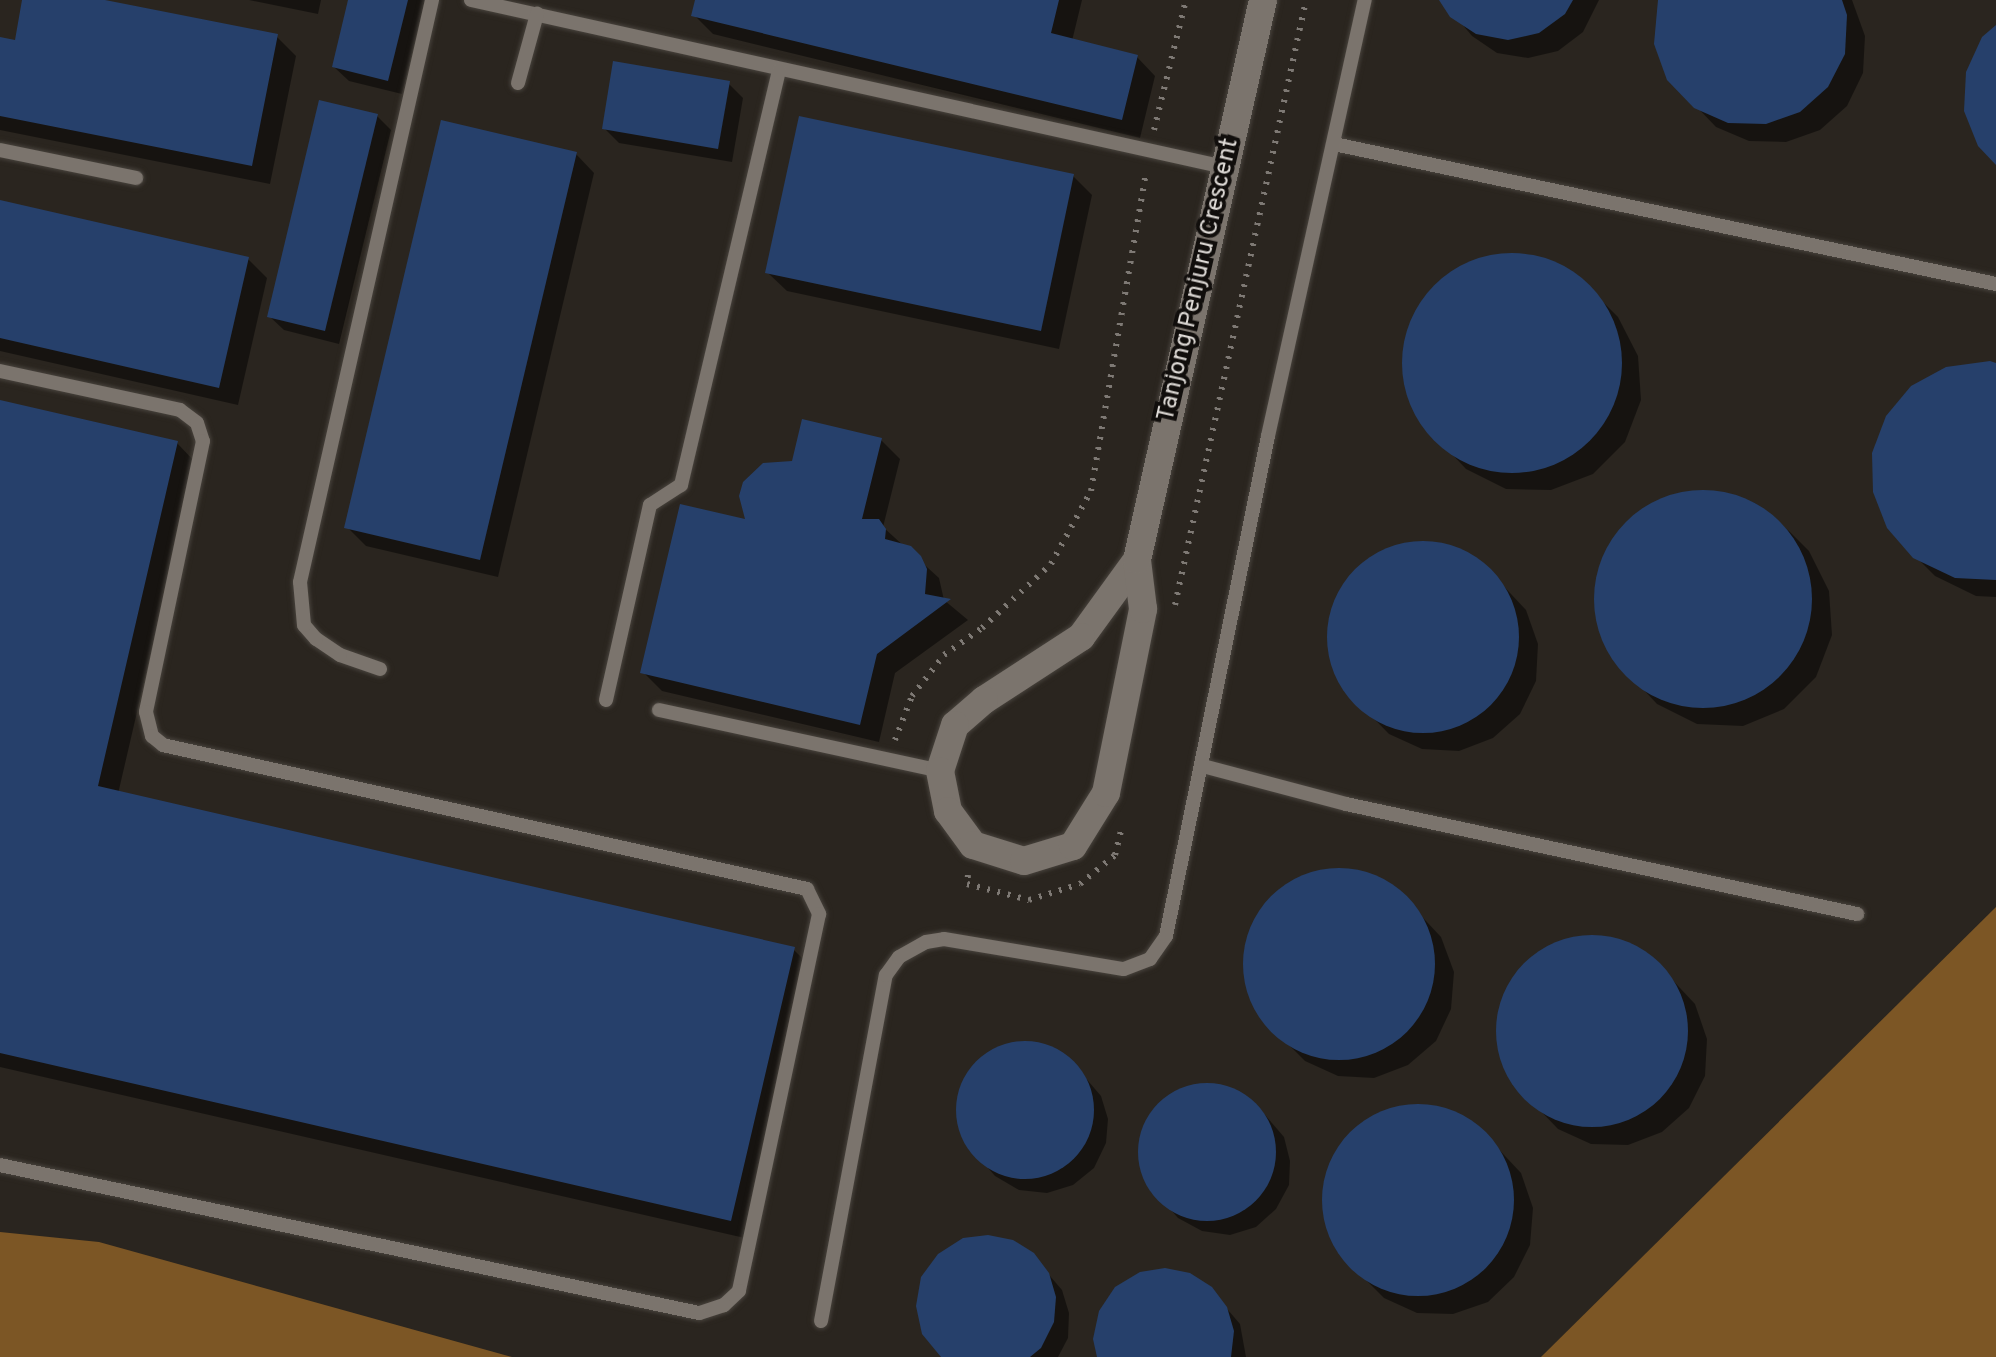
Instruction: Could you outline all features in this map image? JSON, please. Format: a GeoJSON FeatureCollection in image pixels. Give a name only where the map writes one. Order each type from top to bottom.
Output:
{"type":"FeatureCollection","features":[{"type":"Feature","properties":{"kind":"street","name":"Tanjong Penjuru Crescent"},"geometry":{"type":"LineString","coordinates":[[1137,560],[1082,637],[984,700],[955,725],[940,771],[948,810],[973,844],[1024,861],[1073,846],[1106,793],[1143,609],[1137,560],[1263,0]]}},
{"type":"Feature","properties":{"kind":"lane"},"geometry":{"type":"LineString","coordinates":[[380,669],[340,655],[316,639],[304,625],[300,582],[432,0]]}},
{"type":"Feature","properties":{"kind":"lane"},"geometry":{"type":"LineString","coordinates":[[472,0],[1224,166]]}},
{"type":"Feature","properties":{"kind":"lane"},"geometry":{"type":"LineString","coordinates":[[821,1321],[886,975],[899,957],[926,942],[944,939],[1124,969],[1150,960],[1166,936],[1204,766],[1268,436],[1365,0]]}},
{"type":"Feature","properties":{"kind":"lane"},"geometry":{"type":"LineString","coordinates":[[518,83],[537,14]]}},
{"type":"Feature","properties":{"kind":"lane"},"geometry":{"type":"LineString","coordinates":[[606,700],[650,505],[681,484],[780,68]]}},
{"type":"Feature","properties":{"kind":"lane"},"geometry":{"type":"LineString","coordinates":[[1334,144],[1996,284]]}},
{"type":"Feature","properties":{"kind":"lane"},"geometry":{"type":"LineString","coordinates":[[0,150],[136,178]]}},
{"type":"Feature","properties":{"kind":"lane"},"geometry":{"type":"LineString","coordinates":[[0,371],[180,410],[197,424],[203,441],[146,712],[152,736],[163,745],[807,889],[819,914],[739,1291],[724,1305],[699,1313],[0,1165]]}},
{"type":"Feature","properties":{"kind":"lane"},"geometry":{"type":"LineString","coordinates":[[659,710],[940,771]]}},
{"type":"Feature","properties":{"kind":"lane"},"geometry":{"type":"LineString","coordinates":[[1204,766],[1346,804],[1857,914]]}},
{"type":"Feature","properties":{"kind":"path"},"geometry":{"type":"LineString","coordinates":[[888,759],[912,696],[944,655],[982,628],[1051,564],[1091,492],[1150,150],[1186,0]]}},
{"type":"Feature","properties":{"kind":"shaded area"},"geometry":{"type":"Polygon","coordinates":[[[1996,907],[1996,1357],[1541,1357],[1996,907]]]}},
{"type":"Feature","properties":{"kind":"shaded area"},"geometry":{"type":"Polygon","coordinates":[[[0,1232],[99,1242],[512,1357],[0,1357],[0,1232]]]}},
{"type":"Feature","properties":{"kind":"building"},"geometry":{"type":"Polygon","coordinates":[[[22,0],[105,0],[278,34],[252,166],[0,116],[0,37],[15,40],[22,0]]]}},
{"type":"Feature","properties":{"kind":"building"},"geometry":{"type":"Polygon","coordinates":[[[348,0],[408,0],[388,81],[332,67],[348,0]]]}},
{"type":"Feature","properties":{"kind":"building"},"geometry":{"type":"Polygon","coordinates":[[[695,0],[1059,0],[1051,33],[1138,55],[1122,120],[691,16],[695,0]]]}},
{"type":"Feature","properties":{"kind":"building"},"geometry":{"type":"Polygon","coordinates":[[[1439,0],[1573,0],[1565,14],[1539,33],[1508,40],[1476,34],[1450,17],[1439,0]]]}},
{"type":"Feature","properties":{"kind":"building"},"geometry":{"type":"Polygon","coordinates":[[[1658,0],[1842,0],[1847,15],[1845,54],[1828,87],[1800,112],[1766,124],[1728,123],[1694,108],[1667,80],[1654,44],[1658,0]]]}},
{"type":"Feature","properties":{"kind":"building"},"geometry":{"type":"Polygon","coordinates":[[[1996,25],[1996,165],[1978,146],[1964,111],[1966,72],[1982,37],[1996,25]]]}},
{"type":"Feature","properties":{"kind":"building"},"geometry":{"type":"Polygon","coordinates":[[[613,61],[730,81],[718,149],[602,129],[613,61]]]}},
{"type":"Feature","properties":{"kind":"building"},"geometry":{"type":"Polygon","coordinates":[[[319,100],[378,114],[325,331],[267,317],[319,100]]]}},
{"type":"Feature","properties":{"kind":"building"},"geometry":{"type":"Polygon","coordinates":[[[799,116],[1074,174],[1041,331],[765,273],[799,116]]]}},
{"type":"Feature","properties":{"kind":"building"},"geometry":{"type":"Polygon","coordinates":[[[441,120],[577,152],[480,560],[344,528],[441,120]]]}},
{"type":"Feature","properties":{"kind":"building"},"geometry":{"type":"Polygon","coordinates":[[[0,200],[249,257],[219,388],[0,338],[0,200]]]}},
{"type":"Feature","properties":{"kind":"building"},"geometry":{"type":"Polygon","coordinates":[[[1512,253],[1554,262],[1589,286],[1613,321],[1622,363],[1613,405],[1589,440],[1554,464],[1512,473],[1470,464],[1435,440],[1411,405],[1402,363],[1411,321],[1435,286],[1470,262],[1512,253]]]}},
{"type":"Feature","properties":{"kind":"building"},"geometry":{"type":"Polygon","coordinates":[[[1996,363],[1996,580],[1955,578],[1913,558],[1887,528],[1873,492],[1872,453],[1886,416],[1911,386],[1946,367],[1996,363]]]}},
{"type":"Feature","properties":{"kind":"building"},"geometry":{"type":"Polygon","coordinates":[[[0,400],[178,441],[98,786],[795,947],[731,1221],[0,1053],[0,400]]]}},
{"type":"Feature","properties":{"kind":"building"},"geometry":{"type":"Polygon","coordinates":[[[802,419],[882,438],[862,519],[879,519],[886,529],[885,539],[911,546],[921,556],[927,569],[925,594],[951,599],[877,654],[860,725],[640,673],[680,504],[745,519],[739,496],[743,482],[763,463],[792,461],[802,419]]]}},
{"type":"Feature","properties":{"kind":"building"},"geometry":{"type":"Polygon","coordinates":[[[1703,490],[1745,498],[1780,522],[1804,557],[1812,599],[1804,641],[1780,676],[1745,700],[1703,708],[1661,700],[1626,676],[1602,641],[1594,599],[1602,557],[1626,522],[1661,498],[1703,490]]]}},
{"type":"Feature","properties":{"kind":"building"},"geometry":{"type":"Polygon","coordinates":[[[1423,541],[1460,548],[1491,569],[1512,600],[1519,637],[1512,674],[1491,705],[1460,726],[1423,733],[1386,726],[1355,705],[1334,674],[1327,637],[1334,600],[1355,569],[1386,548],[1423,541]]]}},
{"type":"Feature","properties":{"kind":"building"},"geometry":{"type":"Polygon","coordinates":[[[1339,868],[1376,875],[1407,896],[1428,927],[1435,964],[1428,1001],[1407,1032],[1376,1053],[1339,1060],[1302,1053],[1271,1032],[1250,1001],[1243,964],[1250,927],[1271,896],[1302,875],[1339,868]]]}},
{"type":"Feature","properties":{"kind":"building"},"geometry":{"type":"Polygon","coordinates":[[[1592,935],[1629,942],[1660,963],[1681,994],[1688,1031],[1681,1068],[1660,1099],[1629,1120],[1592,1127],[1555,1120],[1524,1099],[1503,1068],[1496,1031],[1503,994],[1524,963],[1555,942],[1592,935]]]}},
{"type":"Feature","properties":{"kind":"building"},"geometry":{"type":"Polygon","coordinates":[[[1025,1041],[1051,1046],[1074,1061],[1089,1084],[1094,1110],[1089,1136],[1074,1159],[1051,1174],[1025,1179],[999,1174],[976,1159],[961,1136],[956,1110],[961,1084],[976,1061],[999,1046],[1025,1041]]]}},
{"type":"Feature","properties":{"kind":"building"},"geometry":{"type":"Polygon","coordinates":[[[1207,1083],[1233,1088],[1256,1103],[1271,1126],[1276,1152],[1271,1178],[1256,1201],[1233,1216],[1207,1221],[1181,1216],[1158,1201],[1143,1178],[1138,1152],[1143,1126],[1158,1103],[1181,1088],[1207,1083]]]}},
{"type":"Feature","properties":{"kind":"building"},"geometry":{"type":"Polygon","coordinates":[[[1418,1104],[1455,1111],[1486,1132],[1507,1163],[1514,1200],[1507,1237],[1486,1268],[1455,1289],[1418,1296],[1381,1289],[1350,1268],[1329,1237],[1322,1200],[1329,1163],[1350,1132],[1381,1111],[1418,1104]]]}},
{"type":"Feature","properties":{"kind":"building"},"geometry":{"type":"Polygon","coordinates":[[[988,1235],[1013,1240],[1034,1253],[1049,1273],[1056,1297],[1054,1322],[1041,1348],[1030,1357],[941,1357],[922,1334],[916,1306],[921,1277],[938,1254],[963,1238],[988,1235]]]}},
{"type":"Feature","properties":{"kind":"building"},"geometry":{"type":"Polygon","coordinates":[[[1165,1268],[1190,1273],[1212,1287],[1227,1307],[1234,1331],[1231,1357],[1097,1357],[1093,1339],[1099,1311],[1115,1287],[1140,1272],[1165,1268]]]}}]}
